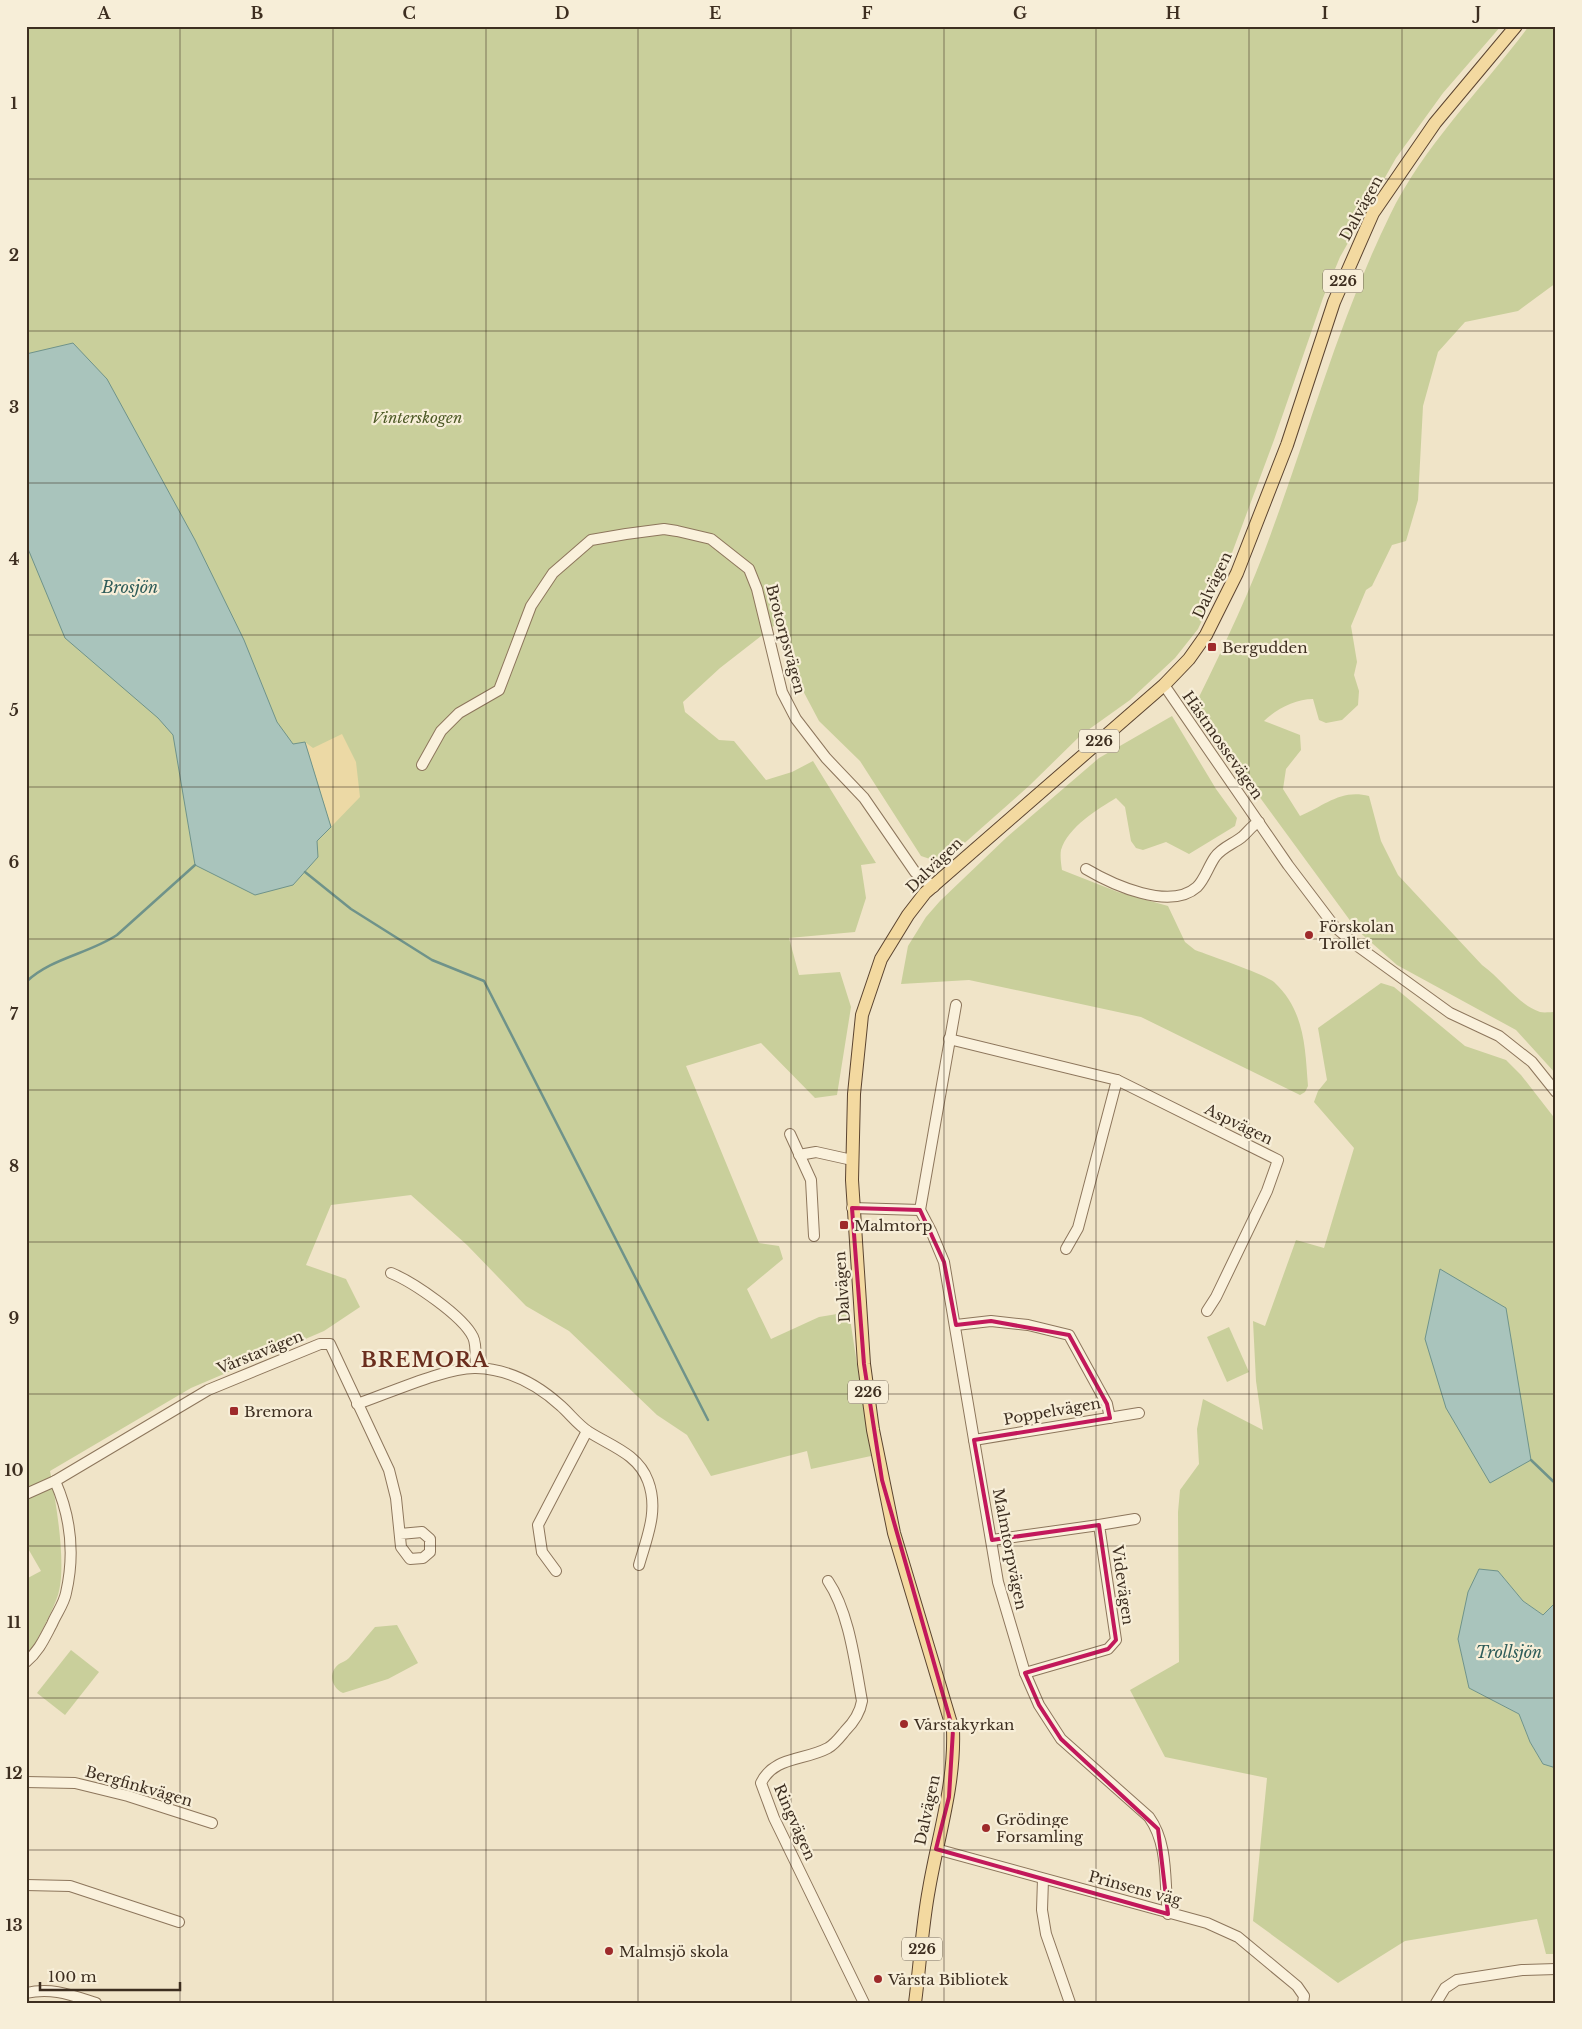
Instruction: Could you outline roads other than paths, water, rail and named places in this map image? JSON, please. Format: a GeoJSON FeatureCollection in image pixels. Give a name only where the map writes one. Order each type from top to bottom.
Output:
{"type":"FeatureCollection","features":[{"type":"Feature","properties":{"kind":"main road","name":"Dalvägen"},"geometry":{"type":"LineString","coordinates":[[915,2003],[928,1894],[936,1849],[949,1797],[954,1750],[952,1730],[898,1548],[882,1480],[864,1364],[852,1208],[852,1160],[858,1038],[868,995],[890,943],[916,904],[978,845],[1164,685],[1189,659],[1206,635],[1237,572],[1286,445],[1334,302],[1373,213],[1435,123],[1516,26]]}},
{"type":"Feature","properties":{"kind":"street","name":"Brotorpsvägen"},"geometry":{"type":"LineString","coordinates":[[422,766],[441,731],[459,713],[500,690],[532,606],[553,573],[591,540],[664,529],[677,530],[711,540],[749,569],[757,589],[782,692],[796,720],[826,758],[864,798],[915,872],[934,887]]}},
{"type":"Feature","properties":{"kind":"street","name":"Hästmossevägen"},"geometry":{"type":"LineString","coordinates":[[1164,685],[1258,822],[1335,927],[1356,945],[1450,1013],[1499,1036],[1532,1062],[1556,1092]]}},
{"type":"Feature","properties":{"kind":"street","name":"Hästmossevägen"},"geometry":{"type":"LineString","coordinates":[[1086,869],[1109,880],[1151,895],[1170,898],[1184,896],[1200,883],[1216,855],[1243,837],[1250,827],[1258,822]]}},
{"type":"Feature","properties":{"kind":"street"},"geometry":{"type":"LineString","coordinates":[[852,1208],[920,1210],[956,1005]]}},
{"type":"Feature","properties":{"kind":"street","name":"Aspvägen"},"geometry":{"type":"LineString","coordinates":[[949,1039],[1117,1080],[1278,1160],[1267,1192],[1208,1311]]}},
{"type":"Feature","properties":{"kind":"street"},"geometry":{"type":"LineString","coordinates":[[1066,1249],[1078,1228],[1117,1080]]}},
{"type":"Feature","properties":{"kind":"street"},"geometry":{"type":"LineString","coordinates":[[790,1134],[811,1180],[814,1236]]}},
{"type":"Feature","properties":{"kind":"street"},"geometry":{"type":"LineString","coordinates":[[799,1155],[816,1152],[852,1160]]}},
{"type":"Feature","properties":{"kind":"street","name":"Malmtorpvägen"},"geometry":{"type":"LineString","coordinates":[[920,1210],[944,1262],[998,1582],[1025,1673],[1039,1705],[1061,1739],[1149,1817],[1158,1829],[1163,1845],[1168,1914]]}},
{"type":"Feature","properties":{"kind":"street"},"geometry":{"type":"LineString","coordinates":[[391,1273],[408,1280],[466,1325],[474,1339],[476,1368]]}},
{"type":"Feature","properties":{"kind":"street","name":"Poppelvägen"},"geometry":{"type":"LineString","coordinates":[[956,1325],[991,1321],[1028,1325],[1069,1335],[1107,1404],[1110,1418],[974,1440]]}},
{"type":"Feature","properties":{"kind":"street","name":"Vårstavägen"},"geometry":{"type":"LineString","coordinates":[[26,1494],[55,1481],[208,1390],[320,1344],[330,1344],[389,1470],[396,1498],[400,1534]]}},
{"type":"Feature","properties":{"kind":"street"},"geometry":{"type":"LineString","coordinates":[[357,1404],[430,1378],[476,1368],[506,1374],[532,1383],[587,1431],[632,1457],[648,1479],[654,1500],[652,1521],[640,1565]]}},
{"type":"Feature","properties":{"kind":"street"},"geometry":{"type":"LineString","coordinates":[[1110,1418],[1139,1412]]}},
{"type":"Feature","properties":{"kind":"street"},"geometry":{"type":"LineString","coordinates":[[556,1571],[542,1552],[538,1525],[587,1431]]}},
{"type":"Feature","properties":{"kind":"street"},"geometry":{"type":"LineString","coordinates":[[26,1662],[38,1651],[66,1594],[71,1548],[70,1524],[68,1512],[55,1481]]}},
{"type":"Feature","properties":{"kind":"street","name":"Videvägen"},"geometry":{"type":"LineString","coordinates":[[992,1540],[1135,1519]]}},
{"type":"Feature","properties":{"kind":"street","name":"Videvägen"},"geometry":{"type":"LineString","coordinates":[[1025,1673],[1108,1649],[1116,1640],[1099,1525]]}},
{"type":"Feature","properties":{"kind":"street","name":"Ringvägen"},"geometry":{"type":"LineString","coordinates":[[828,1581],[836,1592],[843,1611],[860,1694],[861,1709],[853,1723],[830,1747],[776,1766],[767,1772],[761,1783],[774,1818],[864,2003]]}},
{"type":"Feature","properties":{"kind":"street","name":"Bergfinkvägen"},"geometry":{"type":"LineString","coordinates":[[26,1782],[75,1783],[128,1796],[212,1823]]}},
{"type":"Feature","properties":{"kind":"street","name":"Prinsens väg"},"geometry":{"type":"LineString","coordinates":[[936,1849],[1168,1914],[1207,1923],[1238,1937],[1297,1986],[1303,2000]]}},
{"type":"Feature","properties":{"kind":"street"},"geometry":{"type":"LineString","coordinates":[[1043,1878],[1042,1910],[1046,1934],[1070,2003]]}},
{"type":"Feature","properties":{"kind":"street"},"geometry":{"type":"LineString","coordinates":[[26,1885],[70,1886],[179,1922]]}},
{"type":"Feature","properties":{"kind":"street"},"geometry":{"type":"LineString","coordinates":[[1436,2003],[1446,1988],[1458,1980],[1522,1970],[1556,1969]]}},
{"type":"Feature","properties":{"kind":"street"},"geometry":{"type":"LineString","coordinates":[[26,1993],[42,1989],[58,1991],[96,2003]]}},
{"type":"Feature","properties":{"kind":"water","name":"Brosjön"},"geometry":{"type":"Polygon","coordinates":[[[73,343],[107,379],[195,540],[244,640],[277,722],[293,744],[305,742],[331,827],[317,841],[318,857],[293,885],[255,895],[195,865],[173,735],[158,718],[65,638],[26,544],[26,354],[73,343]]]}},
{"type":"Feature","properties":{"kind":"water"},"geometry":{"type":"Polygon","coordinates":[[[1440,1269],[1506,1308],[1531,1460],[1490,1483],[1446,1408],[1425,1339],[1440,1269]]]}},
{"type":"Feature","properties":{"kind":"water","name":"Trollsjön"},"geometry":{"type":"Polygon","coordinates":[[[1479,1569],[1498,1571],[1523,1601],[1543,1615],[1556,1602],[1556,1768],[1543,1764],[1530,1742],[1519,1714],[1469,1688],[1458,1639],[1468,1592],[1479,1569]]]}},
{"type":"Feature","properties":{"kind":"waterway"},"geometry":{"type":"LineString","coordinates":[[26,982],[47,967],[117,935],[195,865]]}},
{"type":"Feature","properties":{"kind":"waterway"},"geometry":{"type":"LineString","coordinates":[[305,872],[351,909],[432,960],[484,981],[708,1420]]}},
{"type":"Feature","properties":{"kind":"waterway"},"geometry":{"type":"LineString","coordinates":[[1531,1460],[1556,1484]]}},
{"type":"Feature","properties":{"kind":"place","name":"Bergudden"},"geometry":{"type":"Point","coordinates":[1212,647]}},
{"type":"Feature","properties":{"kind":"place","name":"Förskolan Trollet"},"geometry":{"type":"Point","coordinates":[1309,935]}},
{"type":"Feature","properties":{"kind":"place","name":"Malmtorp"},"geometry":{"type":"Point","coordinates":[844,1225]}},
{"type":"Feature","properties":{"kind":"place","name":"Bremora"},"geometry":{"type":"Point","coordinates":[234,1411]}},
{"type":"Feature","properties":{"kind":"place","name":"Vårstakyrkan"},"geometry":{"type":"Point","coordinates":[904,1724]}},
{"type":"Feature","properties":{"kind":"place","name":"Grödinge Forsamling"},"geometry":{"type":"Point","coordinates":[986,1828]}},
{"type":"Feature","properties":{"kind":"place","name":"Malmsjö skola"},"geometry":{"type":"Point","coordinates":[609,1951]}},
{"type":"Feature","properties":{"kind":"place","name":"Vårsta Bibliotek"},"geometry":{"type":"Point","coordinates":[878,1979]}},
{"type":"Feature","properties":{"kind":"district","name":"BREMORA"},"geometry":{"type":"Point","coordinates":[425,1360]}},
{"type":"Feature","properties":{"kind":"park label","name":"Vinterskogen"},"geometry":{"type":"Point","coordinates":[417,417]}}]}
